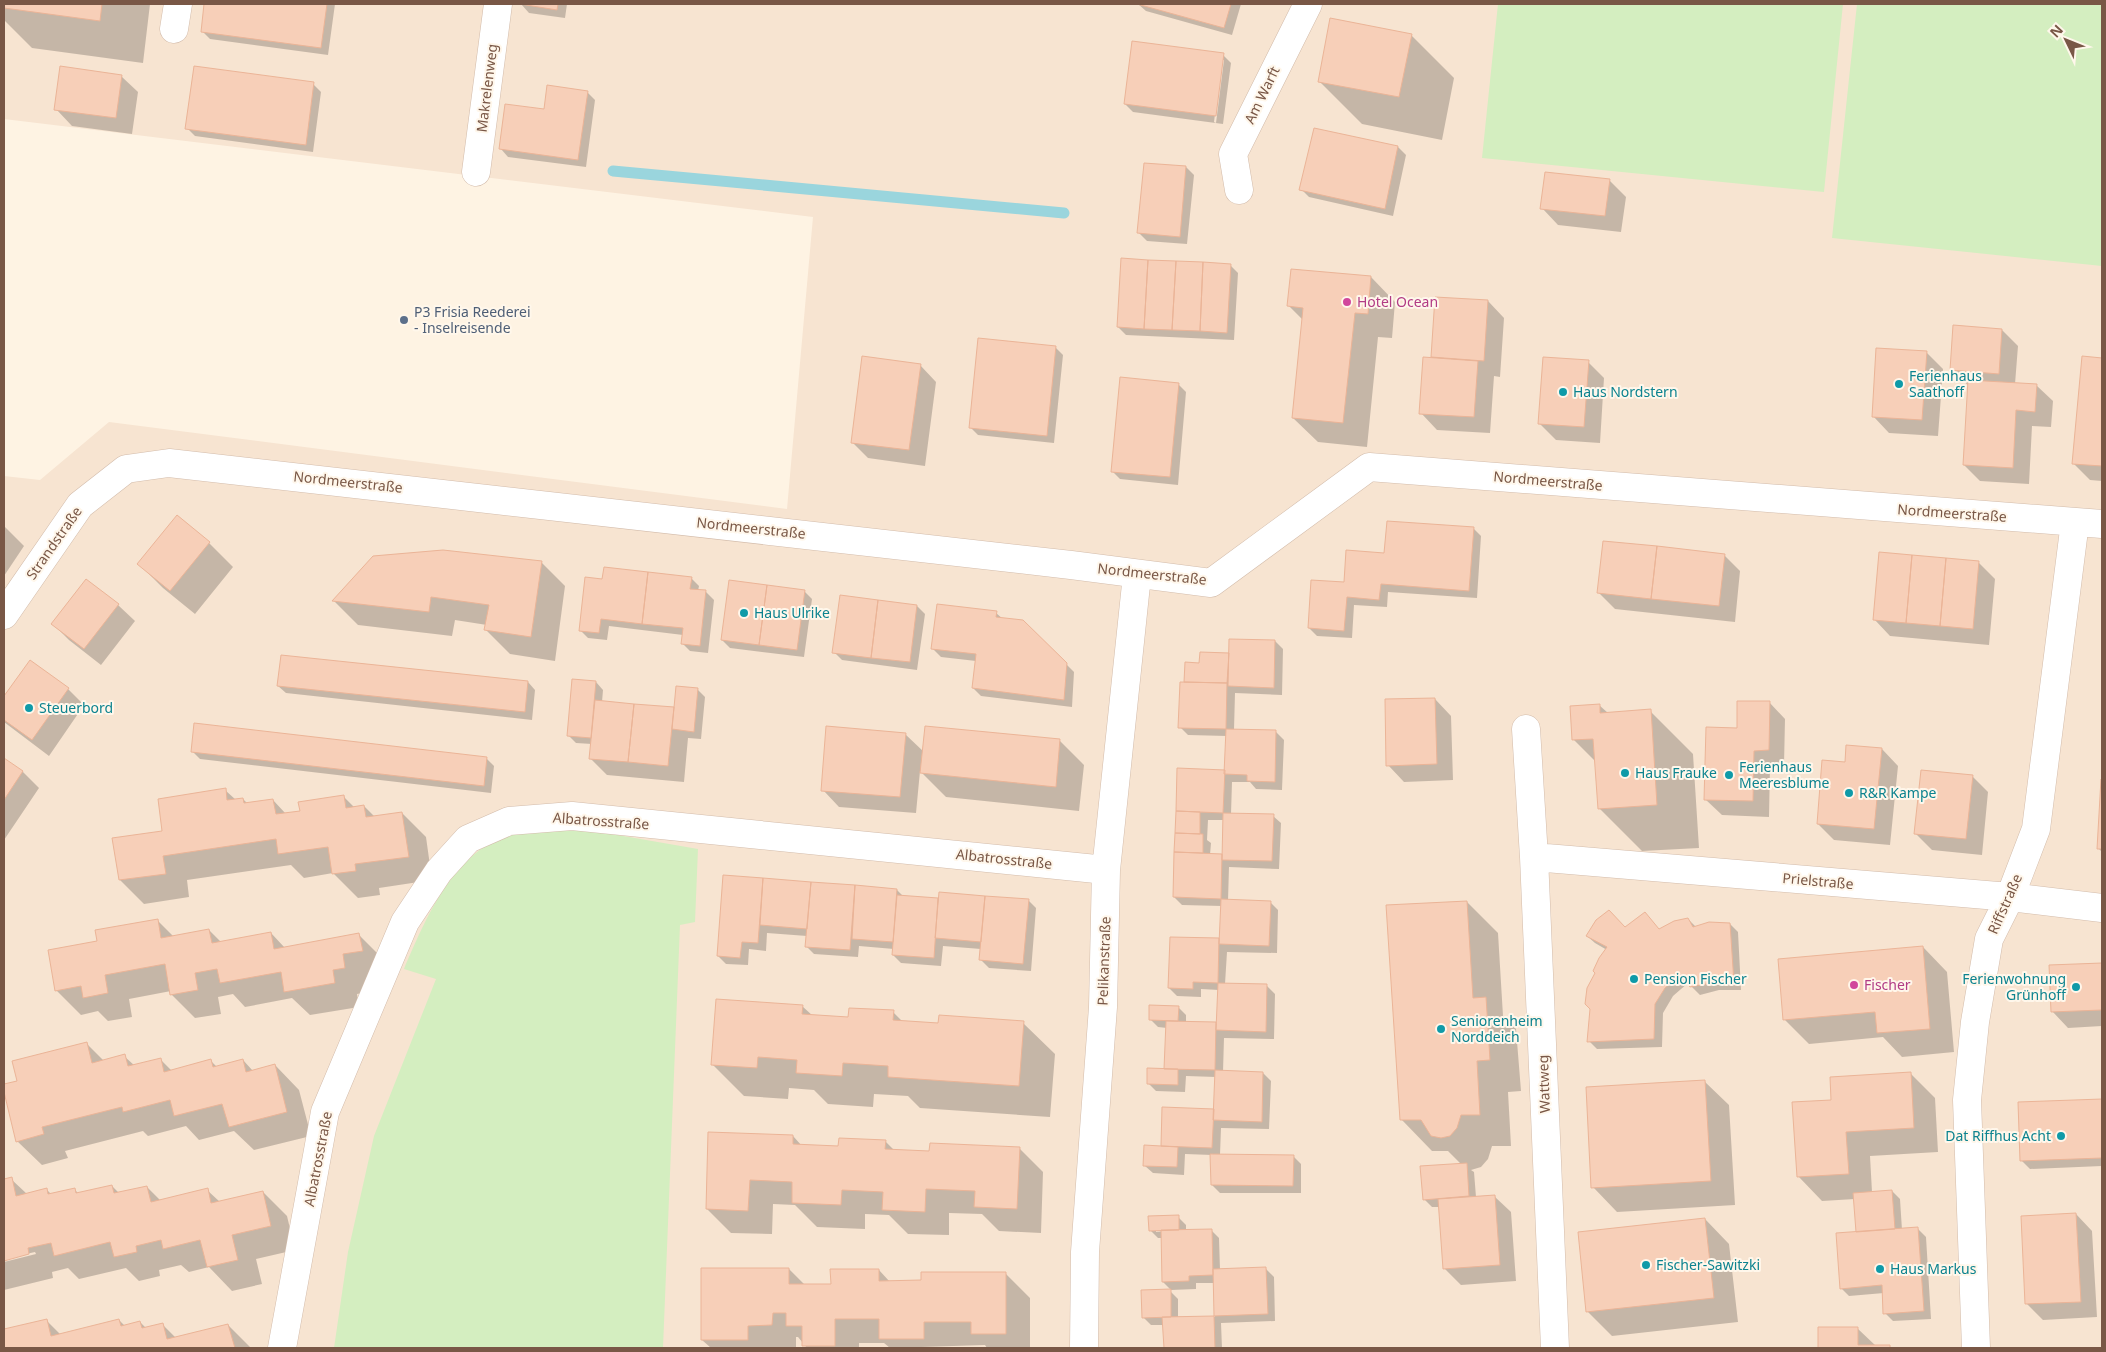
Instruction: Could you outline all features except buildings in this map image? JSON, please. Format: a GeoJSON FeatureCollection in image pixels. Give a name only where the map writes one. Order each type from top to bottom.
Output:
{"type":"FeatureCollection","features":[{"type":"Feature","properties":{"kind":"street","name":"Makrelenweg"},"geometry":{"type":"LineString","coordinates":[[476,172],[498,4]]}},
{"type":"Feature","properties":{"kind":"street","name":"Am Warft"},"geometry":{"type":"LineString","coordinates":[[1239,190],[1233,154],[1308,4]]}},
{"type":"Feature","properties":{"kind":"street","name":"Nordmeerstraße"},"geometry":{"type":"LineString","coordinates":[[169,463],[1071,564],[1137,575],[1211,583],[1369,466],[2102,524]]}},
{"type":"Feature","properties":{"kind":"street","name":"Strandstraße"},"geometry":{"type":"LineString","coordinates":[[4,615],[80,505],[126,469],[169,463]]}},
{"type":"Feature","properties":{"kind":"street","name":"Riffstraße"},"geometry":{"type":"LineString","coordinates":[[1976,1348],[1967,1100],[1975,1022],[1989,939],[2010,898],[2036,828],[2075,522]]}},
{"type":"Feature","properties":{"kind":"street","name":"Pelikanstraße"},"geometry":{"type":"LineString","coordinates":[[1084,1348],[1085,1252],[1103,1007],[1106,870],[1137,575]]}},
{"type":"Feature","properties":{"kind":"street","name":"Wattweg"},"geometry":{"type":"LineString","coordinates":[[1526,729],[1534,857],[1555,1348]]}},
{"type":"Feature","properties":{"kind":"street","name":"Albatrosstraße"},"geometry":{"type":"LineString","coordinates":[[282,1348],[325,1112],[405,922],[439,871],[468,839],[509,820],[572,816],[1106,870]]}},
{"type":"Feature","properties":{"kind":"street","name":"Prielstraße"},"geometry":{"type":"LineString","coordinates":[[1534,857],[2010,898],[2102,908]]}},
{"type":"Feature","properties":{"kind":"shaded area"},"geometry":{"type":"Polygon","coordinates":[[[4,4],[2102,4],[2102,1348],[4,1348],[4,476],[40,480],[109,422],[787,509],[813,217],[4,119],[4,4]]]}},
{"type":"Feature","properties":{"kind":"green space"},"geometry":{"type":"Polygon","coordinates":[[[1498,4],[1843,4],[1824,192],[1482,158],[1498,4]]]}},
{"type":"Feature","properties":{"kind":"green space"},"geometry":{"type":"Polygon","coordinates":[[[1857,4],[2102,4],[2102,266],[1832,238],[1857,4]]]}},
{"type":"Feature","properties":{"kind":"green space"},"geometry":{"type":"Polygon","coordinates":[[[583,829],[698,849],[695,922],[680,925],[663,1348],[334,1348],[348,1252],[374,1136],[436,979],[404,969],[422,928],[445,888],[459,870],[475,854],[493,841],[522,831],[583,829]]]}},
{"type":"Feature","properties":{"kind":"waterway"},"geometry":{"type":"LineString","coordinates":[[613,171],[1064,213]]}},
{"type":"Feature","properties":{"kind":"place","name":"Hotel Ocean"},"geometry":{"type":"Point","coordinates":[1347,302]}},
{"type":"Feature","properties":{"kind":"place","name":"P3 Frisia Reederei - Inselreisende"},"geometry":{"type":"Point","coordinates":[404,320]}},
{"type":"Feature","properties":{"kind":"place","name":"Ferienhaus Saathoff"},"geometry":{"type":"Point","coordinates":[1899,384]}},
{"type":"Feature","properties":{"kind":"place","name":"Haus Nordstern"},"geometry":{"type":"Point","coordinates":[1563,392]}},
{"type":"Feature","properties":{"kind":"place","name":"Haus Ulrike"},"geometry":{"type":"Point","coordinates":[744,613]}},
{"type":"Feature","properties":{"kind":"place","name":"Steuerbord"},"geometry":{"type":"Point","coordinates":[29,708]}},
{"type":"Feature","properties":{"kind":"place","name":"Haus Frauke"},"geometry":{"type":"Point","coordinates":[1625,773]}},
{"type":"Feature","properties":{"kind":"place","name":"Ferienhaus Meeresblume"},"geometry":{"type":"Point","coordinates":[1729,775]}},
{"type":"Feature","properties":{"kind":"place","name":"R&R Kampe"},"geometry":{"type":"Point","coordinates":[1849,793]}},
{"type":"Feature","properties":{"kind":"place","name":"Pension Fischer"},"geometry":{"type":"Point","coordinates":[1634,979]}},
{"type":"Feature","properties":{"kind":"place","name":"Fischer"},"geometry":{"type":"Point","coordinates":[1854,985]}},
{"type":"Feature","properties":{"kind":"place","name":"Ferienwohnung Grünhoff"},"geometry":{"type":"Point","coordinates":[2076,987]}},
{"type":"Feature","properties":{"kind":"place","name":"Seniorenheim Norddeich"},"geometry":{"type":"Point","coordinates":[1441,1029]}},
{"type":"Feature","properties":{"kind":"place","name":"Dat Riffhus Acht"},"geometry":{"type":"Point","coordinates":[2061,1136]}},
{"type":"Feature","properties":{"kind":"place","name":"Fischer-Sawitzki"},"geometry":{"type":"Point","coordinates":[1646,1265]}},
{"type":"Feature","properties":{"kind":"place","name":"Haus Markus"},"geometry":{"type":"Point","coordinates":[1880,1269]}}]}
